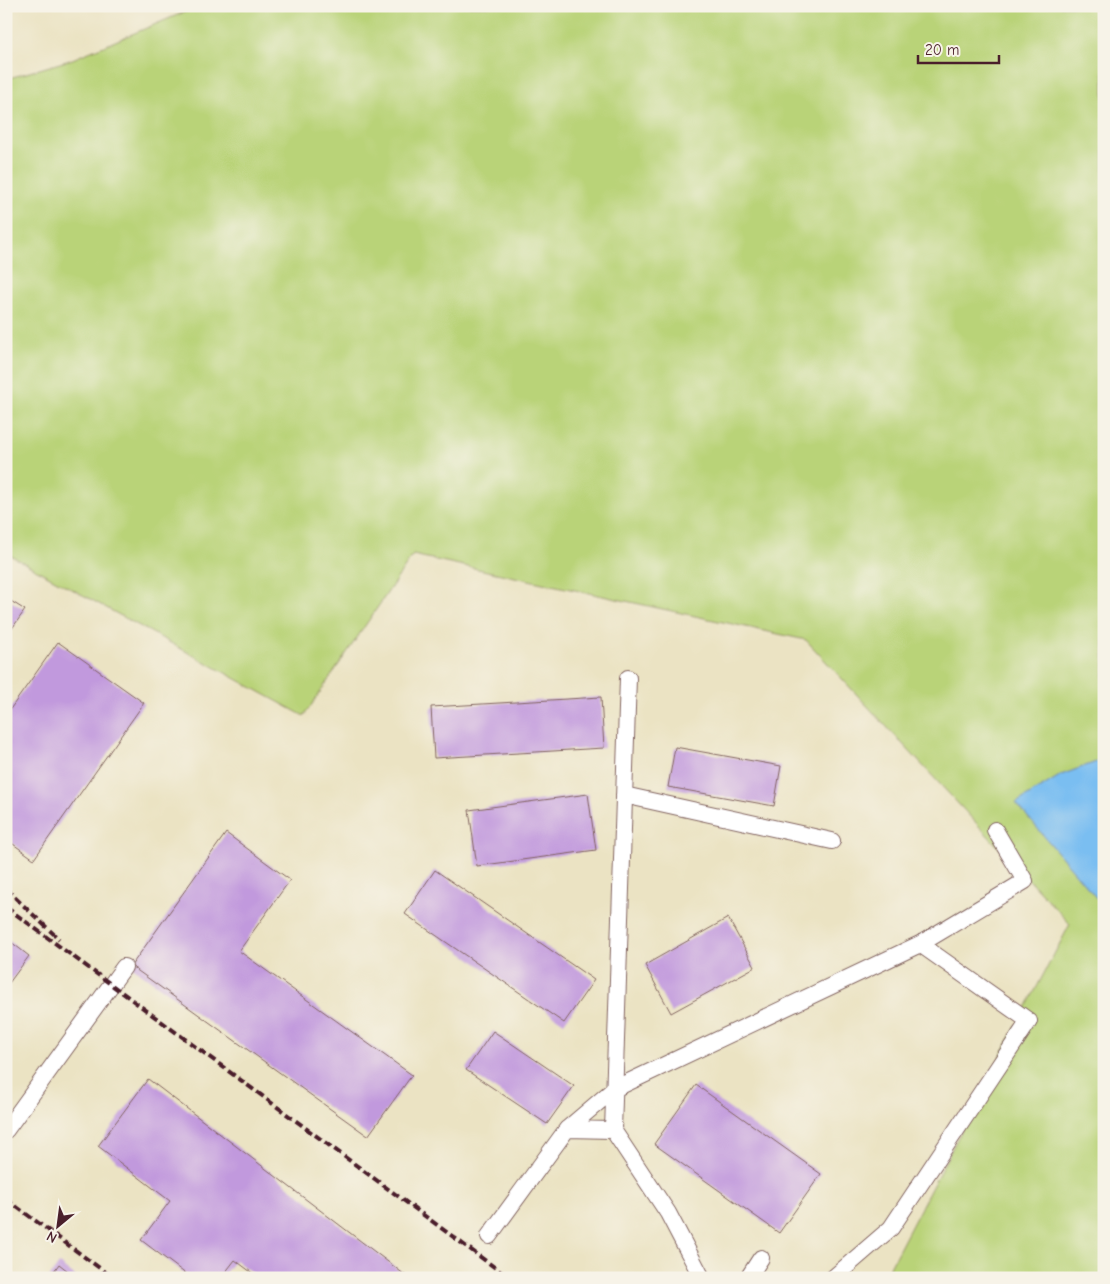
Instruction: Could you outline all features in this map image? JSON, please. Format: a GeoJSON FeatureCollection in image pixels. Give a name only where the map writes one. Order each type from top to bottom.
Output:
{"type":"FeatureCollection","features":[{"type":"Feature","properties":{"kind":"lane"},"geometry":{"type":"LineString","coordinates":[[628,678],[613,1130],[668,1213],[702,1278]]}},
{"type":"Feature","properties":{"kind":"lane"},"geometry":{"type":"LineString","coordinates":[[624,795],[832,842]]}},
{"type":"Feature","properties":{"kind":"lane"},"geometry":{"type":"LineString","coordinates":[[489,1236],[567,1129],[614,1089],[920,944],[1025,881],[995,830]]}},
{"type":"Feature","properties":{"kind":"lane"},"geometry":{"type":"LineString","coordinates":[[833,1278],[891,1228],[1029,1021],[920,944]]}},
{"type":"Feature","properties":{"kind":"lane"},"geometry":{"type":"LineString","coordinates":[[6,1130],[124,967]]}},
{"type":"Feature","properties":{"kind":"lane"},"geometry":{"type":"LineString","coordinates":[[567,1129],[613,1130]]}},
{"type":"Feature","properties":{"kind":"lane"},"geometry":{"type":"LineString","coordinates":[[748,1278],[761,1258]]}},
{"type":"Feature","properties":{"kind":"green space"},"geometry":{"type":"Polygon","coordinates":[[[199,6],[1104,6],[1104,1278],[884,1278],[1070,924],[806,640],[413,555],[304,716],[6,553],[6,79],[70,60],[199,6]]]}},
{"type":"Feature","properties":{"kind":"water"},"geometry":{"type":"Polygon","coordinates":[[[1104,759],[1104,907],[1016,803],[1061,775],[1104,759]]]}},
{"type":"Feature","properties":{"kind":"building"},"geometry":{"type":"Polygon","coordinates":[[[6,598],[25,610],[6,637],[6,598]]]}},
{"type":"Feature","properties":{"kind":"building"},"geometry":{"type":"Polygon","coordinates":[[[58,642],[144,703],[34,859],[6,839],[6,715],[58,642]]]}},
{"type":"Feature","properties":{"kind":"building"},"geometry":{"type":"Polygon","coordinates":[[[601,697],[604,748],[434,758],[431,707],[601,697]]]}},
{"type":"Feature","properties":{"kind":"building"},"geometry":{"type":"Polygon","coordinates":[[[675,747],[781,766],[774,806],[668,787],[675,747]]]}},
{"type":"Feature","properties":{"kind":"building"},"geometry":{"type":"Polygon","coordinates":[[[588,794],[596,850],[477,866],[469,810],[588,794]]]}},
{"type":"Feature","properties":{"kind":"building"},"geometry":{"type":"Polygon","coordinates":[[[226,833],[290,880],[239,951],[412,1075],[368,1136],[131,966],[226,833]]]}},
{"type":"Feature","properties":{"kind":"building"},"geometry":{"type":"Polygon","coordinates":[[[435,870],[594,980],[564,1023],[405,914],[435,870]]]}},
{"type":"Feature","properties":{"kind":"building"},"geometry":{"type":"Polygon","coordinates":[[[728,918],[755,967],[671,1013],[645,965],[728,918]]]}},
{"type":"Feature","properties":{"kind":"building"},"geometry":{"type":"Polygon","coordinates":[[[6,938],[29,956],[6,987],[6,938]]]}},
{"type":"Feature","properties":{"kind":"building"},"geometry":{"type":"Polygon","coordinates":[[[493,1031],[574,1086],[547,1124],[466,1070],[493,1031]]]}},
{"type":"Feature","properties":{"kind":"building"},"geometry":{"type":"Polygon","coordinates":[[[148,1079],[409,1278],[259,1278],[235,1260],[221,1278],[191,1278],[141,1240],[170,1201],[98,1146],[148,1079]]]}},
{"type":"Feature","properties":{"kind":"building"},"geometry":{"type":"Polygon","coordinates":[[[696,1085],[821,1174],[779,1233],[654,1144],[696,1085]]]}},
{"type":"Feature","properties":{"kind":"building"},"geometry":{"type":"Polygon","coordinates":[[[59,1264],[77,1278],[49,1278],[59,1264]]]}},
{"type":"Feature","properties":{"kind":"railway"},"geometry":{"type":"LineString","coordinates":[[6,889],[59,939]]}},
{"type":"Feature","properties":{"kind":"railway"},"geometry":{"type":"LineString","coordinates":[[6,907],[509,1278]]}},
{"type":"Feature","properties":{"kind":"railway"},"geometry":{"type":"LineString","coordinates":[[6,1199],[113,1278]]}}]}
